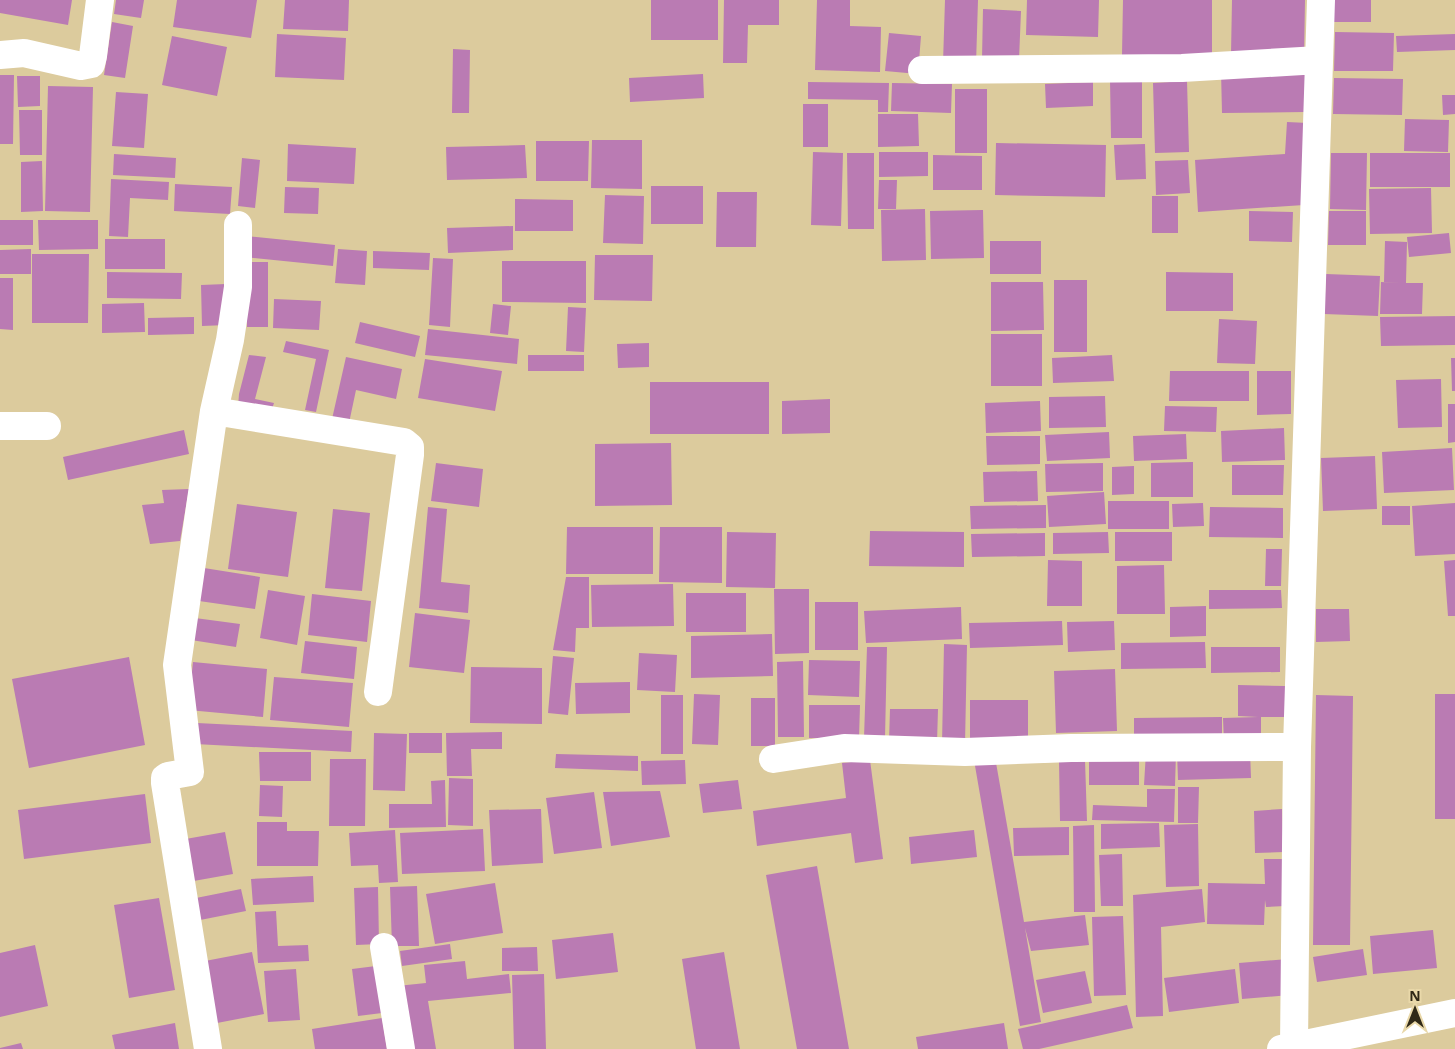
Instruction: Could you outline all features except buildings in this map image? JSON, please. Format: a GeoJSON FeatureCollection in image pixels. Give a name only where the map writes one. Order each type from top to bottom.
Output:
{"type":"FeatureCollection","features":[{"type":"Feature","properties":{"kind":"street"},"geometry":{"type":"LineString","coordinates":[[0,55],[24,53],[81,66],[91,64],[94,56],[100,0]]}},
{"type":"Feature","properties":{"kind":"street"},"geometry":{"type":"LineString","coordinates":[[1321,0],[1288,1048],[1455,1013]]}},
{"type":"Feature","properties":{"kind":"street"},"geometry":{"type":"LineString","coordinates":[[922,70],[1182,68],[1319,60]]}},
{"type":"Feature","properties":{"kind":"street"},"geometry":{"type":"LineString","coordinates":[[208,1049],[165,778],[190,772],[177,665],[214,411],[230,340],[238,287],[238,224]]}},
{"type":"Feature","properties":{"kind":"street"},"geometry":{"type":"LineString","coordinates":[[214,411],[404,442],[410,447],[378,692]]}},
{"type":"Feature","properties":{"kind":"street"},"geometry":{"type":"LineString","coordinates":[[0,426],[47,426]]}},
{"type":"Feature","properties":{"kind":"street"},"geometry":{"type":"LineString","coordinates":[[773,759],[844,748],[965,752],[1071,748],[1297,747]]}},
{"type":"Feature","properties":{"kind":"street"},"geometry":{"type":"LineString","coordinates":[[384,947],[401,1049]]}}]}
